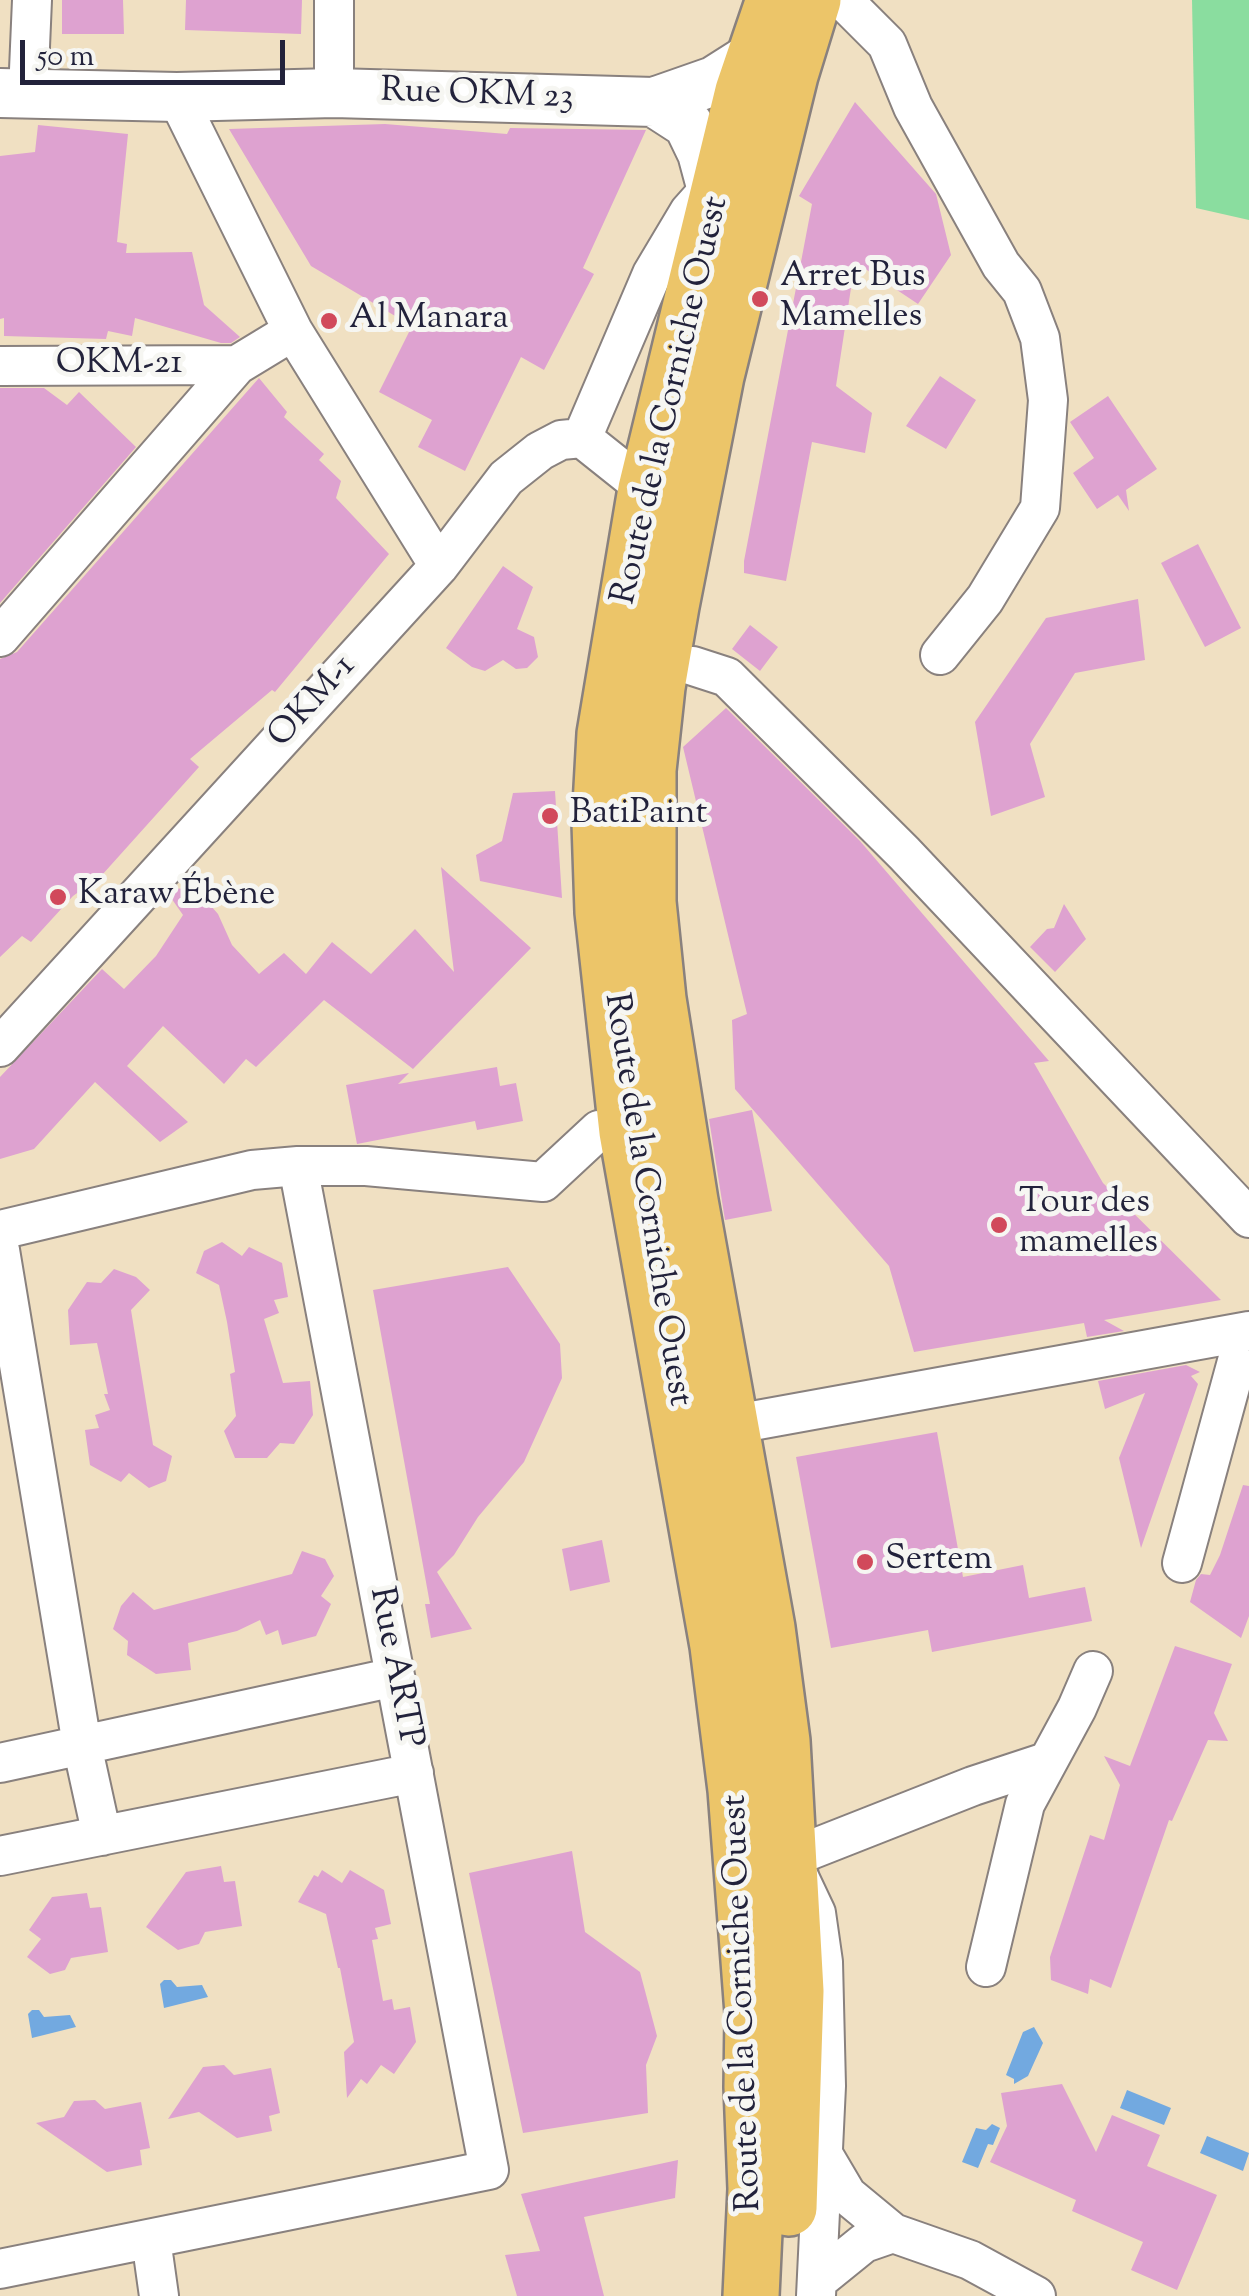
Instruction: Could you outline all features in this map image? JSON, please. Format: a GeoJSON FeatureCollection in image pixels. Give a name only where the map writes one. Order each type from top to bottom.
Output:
{"type":"FeatureCollection","features":[{"type":"Feature","properties":{"kind":"highway","name":"Route de la Corniche Ouest"},"geometry":{"type":"LineString","coordinates":[[751,2296],[756,2190],[752,2013],[736,1790],[718,1646],[627,1132],[603,912],[600,823],[605,734],[646,489],[717,188],[743,91],[774,0]]}},
{"type":"Feature","properties":{"kind":"highway","name":"Route de la Corniche Ouest"},"geometry":{"type":"LineString","coordinates":[[805,2291],[791,2186],[796,1991],[782,1741],[767,1628],[658,999],[648,902],[648,770],[674,681],[670,606],[716,376],[790,75],[813,0]]}},
{"type":"Feature","properties":{"kind":"street"},"geometry":{"type":"LineString","coordinates":[[14,93],[32,0]]}},
{"type":"Feature","properties":{"kind":"street"},"geometry":{"type":"LineString","coordinates":[[334,0],[334,93]]}},
{"type":"Feature","properties":{"kind":"street"},"geometry":{"type":"LineString","coordinates":[[843,0],[886,44],[913,107],[1001,266],[1022,291],[1040,338],[1048,400],[1040,508],[985,599],[940,655]]}},
{"type":"Feature","properties":{"kind":"street"},"geometry":{"type":"LineString","coordinates":[[654,102],[714,82],[755,55]]}},
{"type":"Feature","properties":{"kind":"street","name":"Rue OKM 23"},"geometry":{"type":"LineString","coordinates":[[14,93],[177,97],[334,93],[654,102]]}},
{"type":"Feature","properties":{"kind":"street"},"geometry":{"type":"LineString","coordinates":[[177,97],[293,331],[440,566]]}},
{"type":"Feature","properties":{"kind":"street"},"geometry":{"type":"LineString","coordinates":[[646,489],[582,438],[652,274],[689,212],[717,188],[688,124],[654,102]]}},
{"type":"Feature","properties":{"kind":"street"},"geometry":{"type":"LineString","coordinates":[[0,637],[237,365],[293,331]]}},
{"type":"Feature","properties":{"kind":"street","name":"OKM-21"},"geometry":{"type":"LineString","coordinates":[[0,366],[237,365]]}},
{"type":"Feature","properties":{"kind":"street","name":"OKM-1"},"geometry":{"type":"LineString","coordinates":[[0,1047],[440,566],[506,478],[560,440],[582,438]]}},
{"type":"Feature","properties":{"kind":"street"},"geometry":{"type":"LineString","coordinates":[[674,681],[727,678],[904,852],[1249,1218]]}},
{"type":"Feature","properties":{"kind":"street"},"geometry":{"type":"LineString","coordinates":[[0,1230],[252,1170],[366,1166],[542,1182],[599,1130],[627,1132]]}},
{"type":"Feature","properties":{"kind":"street","name":"Rue ARTP"},"geometry":{"type":"LineString","coordinates":[[151,2238],[488,2170],[298,1166]]}},
{"type":"Feature","properties":{"kind":"street"},"geometry":{"type":"LineString","coordinates":[[0,1250],[82,1745],[102,1836]]}},
{"type":"Feature","properties":{"kind":"street"},"geometry":{"type":"LineString","coordinates":[[730,1424],[1247,1332],[1182,1563]]}},
{"type":"Feature","properties":{"kind":"street"},"geometry":{"type":"LineString","coordinates":[[986,1967],[1025,1804],[1077,1708],[1092,1671]]}},
{"type":"Feature","properties":{"kind":"street"},"geometry":{"type":"LineString","coordinates":[[0,1764],[395,1676]]}},
{"type":"Feature","properties":{"kind":"street"},"geometry":{"type":"LineString","coordinates":[[805,2291],[824,2156],[823,1962],[816,1913],[790,1858],[973,1786],[1046,1762]]}},
{"type":"Feature","properties":{"kind":"street"},"geometry":{"type":"LineString","coordinates":[[0,1856],[414,1774]]}},
{"type":"Feature","properties":{"kind":"street"},"geometry":{"type":"LineString","coordinates":[[824,2156],[847,2194],[866,2214],[893,2232],[970,2260],[1036,2296]]}},
{"type":"Feature","properties":{"kind":"street"},"geometry":{"type":"LineString","coordinates":[[805,2291],[864,2244],[893,2232]]}},
{"type":"Feature","properties":{"kind":"street"},"geometry":{"type":"LineString","coordinates":[[0,2270],[151,2238],[160,2296]]}},
{"type":"Feature","properties":{"kind":"green space"},"geometry":{"type":"Polygon","coordinates":[[[1192,0],[1249,0],[1249,220],[1196,208],[1192,0]]]}},
{"type":"Feature","properties":{"kind":"water"},"geometry":{"type":"Polygon","coordinates":[[[171,1980],[177,1987],[202,1985],[208,1997],[164,2008],[160,1984],[171,1980]]]}},
{"type":"Feature","properties":{"kind":"water"},"geometry":{"type":"Polygon","coordinates":[[[39,2010],[44,2017],[70,2015],[76,2027],[32,2038],[28,2014],[39,2010]]]}},
{"type":"Feature","properties":{"kind":"water"},"geometry":{"type":"Polygon","coordinates":[[[1034,2027],[1043,2043],[1028,2076],[1014,2084],[1014,2079],[1006,2075],[1023,2032],[1034,2027]]]}},
{"type":"Feature","properties":{"kind":"water"},"geometry":{"type":"Polygon","coordinates":[[[1127,2090],[1171,2108],[1164,2125],[1120,2108],[1127,2090]]]}},
{"type":"Feature","properties":{"kind":"water"},"geometry":{"type":"Polygon","coordinates":[[[992,2124],[1000,2128],[978,2168],[962,2162],[976,2128],[986,2130],[992,2124]]]}},
{"type":"Feature","properties":{"kind":"water"},"geometry":{"type":"Polygon","coordinates":[[[1207,2136],[1249,2153],[1243,2171],[1200,2153],[1207,2136]]]}},
{"type":"Feature","properties":{"kind":"building"},"geometry":{"type":"Polygon","coordinates":[[[62,0],[123,0],[124,34],[62,34],[62,0]]]}},
{"type":"Feature","properties":{"kind":"building"},"geometry":{"type":"Polygon","coordinates":[[[186,0],[302,0],[301,34],[185,30],[186,0]]]}},
{"type":"Feature","properties":{"kind":"building"},"geometry":{"type":"Polygon","coordinates":[[[855,102],[936,194],[951,255],[918,304],[855,262],[836,386],[872,413],[865,453],[812,442],[786,581],[744,573],[744,561],[812,204],[799,196],[855,102]]]}},
{"type":"Feature","properties":{"kind":"building"},"geometry":{"type":"Polygon","coordinates":[[[385,124],[507,134],[510,128],[646,130],[583,268],[594,274],[544,370],[521,357],[465,471],[418,447],[432,420],[379,392],[412,326],[311,266],[229,129],[385,124]]]}},
{"type":"Feature","properties":{"kind":"building"},"geometry":{"type":"Polygon","coordinates":[[[38,125],[128,134],[117,242],[127,244],[126,253],[192,252],[204,305],[240,337],[231,343],[221,343],[135,318],[132,336],[108,331],[106,339],[4,336],[4,318],[0,319],[0,156],[35,152],[38,125]]]}},
{"type":"Feature","properties":{"kind":"building"},"geometry":{"type":"Polygon","coordinates":[[[940,376],[976,400],[946,449],[906,426],[940,376]]]}},
{"type":"Feature","properties":{"kind":"building"},"geometry":{"type":"Polygon","coordinates":[[[259,378],[287,412],[284,417],[324,454],[319,460],[341,481],[336,498],[389,554],[275,692],[272,690],[190,759],[199,767],[102,875],[73,896],[31,942],[22,936],[0,957],[0,659],[17,652],[259,378]]]}},
{"type":"Feature","properties":{"kind":"building"},"geometry":{"type":"Polygon","coordinates":[[[0,388],[44,388],[67,405],[79,392],[136,447],[0,603],[0,388]]]}},
{"type":"Feature","properties":{"kind":"building"},"geometry":{"type":"Polygon","coordinates":[[[1108,396],[1157,469],[1126,490],[1129,511],[1118,495],[1097,509],[1073,473],[1094,458],[1070,422],[1108,396]]]}},
{"type":"Feature","properties":{"kind":"building"},"geometry":{"type":"Polygon","coordinates":[[[1198,544],[1241,628],[1205,647],[1161,563],[1198,544]]]}},
{"type":"Feature","properties":{"kind":"building"},"geometry":{"type":"Polygon","coordinates":[[[503,566],[533,587],[517,629],[534,637],[538,657],[527,668],[516,669],[503,660],[485,671],[472,667],[446,648],[503,566]]]}},
{"type":"Feature","properties":{"kind":"building"},"geometry":{"type":"Polygon","coordinates":[[[1138,599],[1145,660],[1075,673],[1030,744],[1045,797],[991,816],[975,722],[1046,618],[1138,599]]]}},
{"type":"Feature","properties":{"kind":"building"},"geometry":{"type":"Polygon","coordinates":[[[750,625],[778,647],[760,671],[732,649],[750,625]]]}},
{"type":"Feature","properties":{"kind":"building"},"geometry":{"type":"Polygon","coordinates":[[[726,708],[860,841],[1049,1061],[1034,1063],[1103,1183],[1221,1300],[1104,1320],[1124,1331],[1087,1337],[1084,1323],[914,1352],[889,1266],[735,1089],[732,1020],[747,1014],[683,747],[726,708]]]}},
{"type":"Feature","properties":{"kind":"building"},"geometry":{"type":"Polygon","coordinates":[[[555,791],[562,898],[480,881],[476,855],[502,841],[513,793],[555,791]]]}},
{"type":"Feature","properties":{"kind":"building"},"geometry":{"type":"Polygon","coordinates":[[[441,867],[531,948],[413,1069],[324,1000],[256,1067],[246,1059],[224,1084],[163,1026],[127,1066],[188,1122],[160,1142],[95,1082],[34,1149],[0,1159],[0,1077],[102,969],[124,989],[156,956],[183,915],[169,895],[175,888],[198,891],[218,914],[232,945],[259,974],[284,953],[306,974],[332,942],[371,974],[415,929],[454,972],[441,867]]]}},
{"type":"Feature","properties":{"kind":"building"},"geometry":{"type":"Polygon","coordinates":[[[1064,904],[1086,939],[1055,972],[1030,947],[1047,929],[1054,928],[1064,904]]]}},
{"type":"Feature","properties":{"kind":"building"},"geometry":{"type":"Polygon","coordinates":[[[497,1067],[500,1086],[516,1083],[523,1121],[477,1130],[475,1121],[357,1144],[346,1085],[409,1073],[398,1084],[497,1067]]]}},
{"type":"Feature","properties":{"kind":"building"},"geometry":{"type":"Polygon","coordinates":[[[752,1110],[772,1211],[725,1220],[709,1119],[752,1110]]]}},
{"type":"Feature","properties":{"kind":"building"},"geometry":{"type":"Polygon","coordinates":[[[222,1242],[242,1256],[249,1247],[282,1263],[288,1297],[274,1300],[279,1313],[264,1319],[283,1383],[310,1381],[313,1415],[294,1444],[280,1443],[267,1458],[235,1458],[224,1431],[236,1416],[230,1374],[235,1372],[227,1322],[219,1285],[196,1273],[204,1251],[222,1242]]]}},
{"type":"Feature","properties":{"kind":"building"},"geometry":{"type":"Polygon","coordinates":[[[508,1267],[560,1344],[562,1378],[524,1462],[437,1572],[472,1629],[431,1638],[425,1604],[430,1604],[373,1290],[508,1267]]]}},
{"type":"Feature","properties":{"kind":"building"},"geometry":{"type":"Polygon","coordinates":[[[114,1269],[136,1277],[150,1290],[131,1310],[153,1445],[172,1456],[166,1481],[149,1488],[129,1473],[121,1482],[90,1465],[85,1430],[99,1428],[95,1415],[110,1410],[104,1394],[108,1394],[97,1343],[70,1345],[68,1310],[87,1282],[101,1283],[114,1269]]]}},
{"type":"Feature","properties":{"kind":"building"},"geometry":{"type":"Polygon","coordinates":[[[1186,1365],[1200,1372],[1191,1376],[1198,1384],[1141,1548],[1119,1458],[1145,1393],[1105,1409],[1098,1381],[1186,1365]]]}},
{"type":"Feature","properties":{"kind":"building","name":"Sertem"},"geometry":{"type":"Polygon","coordinates":[[[937,1432],[963,1577],[1023,1565],[1029,1598],[1085,1587],[1092,1621],[932,1652],[928,1630],[831,1648],[796,1457],[937,1432]]]}},
{"type":"Feature","properties":{"kind":"building"},"geometry":{"type":"Polygon","coordinates":[[[1243,1485],[1249,1486],[1249,1616],[1241,1638],[1190,1602],[1196,1580],[1201,1574],[1210,1575],[1220,1555],[1243,1485]]]}},
{"type":"Feature","properties":{"kind":"building"},"geometry":{"type":"Polygon","coordinates":[[[602,1540],[610,1582],[570,1591],[562,1549],[602,1540]]]}},
{"type":"Feature","properties":{"kind":"building"},"geometry":{"type":"Polygon","coordinates":[[[302,1551],[325,1559],[334,1576],[321,1596],[331,1604],[316,1636],[282,1645],[278,1630],[266,1635],[260,1620],[237,1631],[188,1643],[191,1670],[156,1674],[127,1655],[128,1641],[113,1629],[121,1606],[133,1592],[154,1610],[292,1574],[302,1551]]]}},
{"type":"Feature","properties":{"kind":"building"},"geometry":{"type":"Polygon","coordinates":[[[1175,1646],[1232,1664],[1214,1713],[1228,1741],[1208,1740],[1172,1821],[1169,1820],[1111,1988],[1090,1979],[1088,1994],[1051,1980],[1050,1957],[1090,1835],[1104,1840],[1120,1785],[1104,1756],[1130,1766],[1175,1646]]]}},
{"type":"Feature","properties":{"kind":"building"},"geometry":{"type":"Polygon","coordinates":[[[572,1851],[585,1932],[640,1972],[657,2036],[646,2065],[648,2113],[523,2133],[469,1873],[572,1851]]]}},
{"type":"Feature","properties":{"kind":"building"},"geometry":{"type":"Polygon","coordinates":[[[221,1866],[224,1882],[235,1881],[242,1926],[205,1932],[199,1944],[178,1950],[146,1927],[186,1872],[221,1866]]]}},
{"type":"Feature","properties":{"kind":"building"},"geometry":{"type":"Polygon","coordinates":[[[322,1870],[342,1883],[350,1870],[384,1890],[391,1924],[375,1928],[378,1939],[372,1940],[383,2001],[392,1999],[394,2010],[410,2007],[416,2042],[394,2074],[381,2065],[367,2084],[361,2079],[347,2098],[344,2052],[354,2042],[340,1968],[326,1914],[298,1902],[314,1875],[318,1877],[322,1870]]]}},
{"type":"Feature","properties":{"kind":"building"},"geometry":{"type":"Polygon","coordinates":[[[87,1893],[90,1908],[101,1907],[108,1952],[71,1958],[65,1970],[50,1974],[27,1957],[41,1939],[29,1930],[52,1897],[87,1893]]]}},
{"type":"Feature","properties":{"kind":"building"},"geometry":{"type":"Polygon","coordinates":[[[224,2065],[234,2075],[271,2068],[280,2113],[269,2116],[272,2131],[237,2138],[199,2112],[168,2119],[203,2067],[224,2065]]]}},
{"type":"Feature","properties":{"kind":"building"},"geometry":{"type":"Polygon","coordinates":[[[1062,2084],[1096,2152],[1112,2115],[1160,2135],[1147,2166],[1217,2195],[1177,2290],[1131,2270],[1143,2242],[1072,2211],[1076,2200],[990,2162],[1007,2126],[1001,2093],[1062,2084]]]}},
{"type":"Feature","properties":{"kind":"building"},"geometry":{"type":"Polygon","coordinates":[[[95,2100],[105,2109],[141,2102],[150,2148],[140,2150],[142,2165],[107,2172],[36,2123],[64,2117],[74,2101],[95,2100]]]}},
{"type":"Feature","properties":{"kind":"building"},"geometry":{"type":"Polygon","coordinates":[[[678,2160],[675,2198],[584,2217],[604,2296],[517,2296],[505,2255],[540,2251],[521,2194],[678,2160]]]}},
{"type":"Feature","properties":{"kind":"place","name":"Arret Bus Mamelles"},"geometry":{"type":"Point","coordinates":[760,299]}},
{"type":"Feature","properties":{"kind":"place","name":"Al Manara"},"geometry":{"type":"Point","coordinates":[329,321]}},
{"type":"Feature","properties":{"kind":"place","name":"BatiPaint"},"geometry":{"type":"Point","coordinates":[550,816]}},
{"type":"Feature","properties":{"kind":"place","name":"Karaw Ébène"},"geometry":{"type":"Point","coordinates":[58,897]}},
{"type":"Feature","properties":{"kind":"place","name":"Tour des mamelles"},"geometry":{"type":"Point","coordinates":[999,1225]}},
{"type":"Feature","properties":{"kind":"place","name":"Sertem"},"geometry":{"type":"Point","coordinates":[865,1562]}}]}
